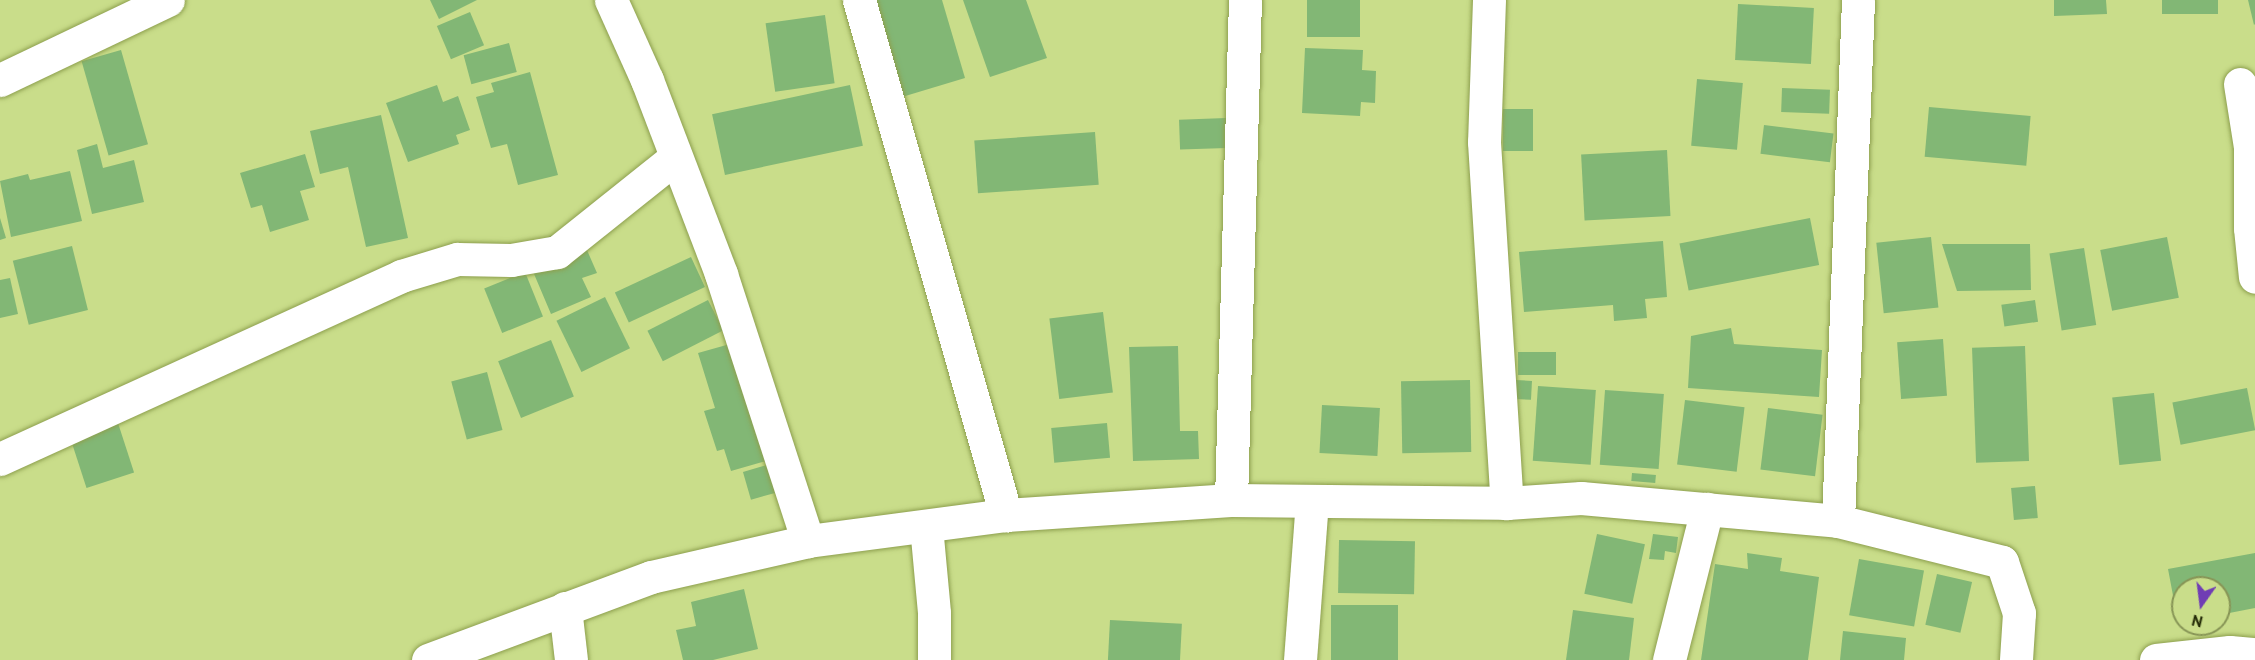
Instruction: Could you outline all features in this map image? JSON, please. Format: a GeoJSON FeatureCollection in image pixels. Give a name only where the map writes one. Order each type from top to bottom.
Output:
{"type":"FeatureCollection","features":[{"type":"Feature","properties":{"kind":"street"},"geometry":{"type":"LineString","coordinates":[[0,80],[168,0]]}},
{"type":"Feature","properties":{"kind":"street"},"geometry":{"type":"LineString","coordinates":[[611,0],[647,80],[721,274],[808,541]]}},
{"type":"Feature","properties":{"kind":"street"},"geometry":{"type":"LineString","coordinates":[[859,0],[1006,515]]}},
{"type":"Feature","properties":{"kind":"street"},"geometry":{"type":"LineString","coordinates":[[1231,500],[1245,0]]}},
{"type":"Feature","properties":{"kind":"street"},"geometry":{"type":"LineString","coordinates":[[1489,0],[1484,142],[1507,503]]}},
{"type":"Feature","properties":{"kind":"street"},"geometry":{"type":"LineString","coordinates":[[1838,520],[1858,0]]}},
{"type":"Feature","properties":{"kind":"street"},"geometry":{"type":"LineString","coordinates":[[2240,84],[2250,147],[2250,228],[2255,277]]}},
{"type":"Feature","properties":{"kind":"street"},"geometry":{"type":"LineString","coordinates":[[0,459],[401,276],[457,259],[511,260],[556,252],[676,157]]}},
{"type":"Feature","properties":{"kind":"street"},"geometry":{"type":"LineString","coordinates":[[428,660],[651,577],[808,541],[1006,515],[1231,500],[1507,503],[1581,498],[1838,520],[2002,562],[2019,613],[2016,660]]}},
{"type":"Feature","properties":{"kind":"street"},"geometry":{"type":"LineString","coordinates":[[1300,660],[1312,501]]}},
{"type":"Feature","properties":{"kind":"street"},"geometry":{"type":"LineString","coordinates":[[1669,660],[1707,509]]}},
{"type":"Feature","properties":{"kind":"street"},"geometry":{"type":"LineString","coordinates":[[926,526],[934,613],[934,660]]}},
{"type":"Feature","properties":{"kind":"street"},"geometry":{"type":"LineString","coordinates":[[565,608],[571,660]]}},
{"type":"Feature","properties":{"kind":"street"},"geometry":{"type":"LineString","coordinates":[[2156,660],[2230,652],[2255,654]]}},
{"type":"Feature","properties":{"kind":"building"},"geometry":{"type":"Polygon","coordinates":[[[430,0],[477,0],[439,19],[430,0]]]}},
{"type":"Feature","properties":{"kind":"building"},"geometry":{"type":"Polygon","coordinates":[[[873,0],[942,0],[965,78],[902,97],[873,0]]]}},
{"type":"Feature","properties":{"kind":"building"},"geometry":{"type":"Polygon","coordinates":[[[963,0],[1026,0],[1047,58],[990,77],[963,0]]]}},
{"type":"Feature","properties":{"kind":"building"},"geometry":{"type":"Polygon","coordinates":[[[1307,0],[1360,0],[1360,37],[1307,37],[1307,0]]]}},
{"type":"Feature","properties":{"kind":"building"},"geometry":{"type":"Polygon","coordinates":[[[2054,0],[2106,0],[2107,14],[2054,16],[2054,0]]]}},
{"type":"Feature","properties":{"kind":"building"},"geometry":{"type":"Polygon","coordinates":[[[2162,0],[2218,0],[2218,14],[2162,14],[2162,0]]]}},
{"type":"Feature","properties":{"kind":"building"},"geometry":{"type":"Polygon","coordinates":[[[2248,0],[2255,0],[2254,25],[2248,0]]]}},
{"type":"Feature","properties":{"kind":"building"},"geometry":{"type":"Polygon","coordinates":[[[1738,4],[1814,8],[1811,64],[1735,60],[1738,4]]]}},
{"type":"Feature","properties":{"kind":"building"},"geometry":{"type":"Polygon","coordinates":[[[470,12],[484,45],[451,59],[437,26],[470,12]]]}},
{"type":"Feature","properties":{"kind":"building"},"geometry":{"type":"Polygon","coordinates":[[[825,15],[835,83],[775,92],[766,23],[825,15]]]}},
{"type":"Feature","properties":{"kind":"building"},"geometry":{"type":"Polygon","coordinates":[[[509,43],[517,72],[471,84],[464,55],[509,43]]]}},
{"type":"Feature","properties":{"kind":"building"},"geometry":{"type":"Polygon","coordinates":[[[1305,48],[1363,50],[1362,70],[1376,71],[1375,103],[1361,102],[1360,116],[1302,113],[1305,48]]]}},
{"type":"Feature","properties":{"kind":"building"},"geometry":{"type":"Polygon","coordinates":[[[121,50],[148,144],[109,156],[82,61],[121,50]]]}},
{"type":"Feature","properties":{"kind":"building"},"geometry":{"type":"Polygon","coordinates":[[[530,72],[558,175],[518,185],[507,144],[491,148],[476,97],[494,92],[491,83],[530,72]]]}},
{"type":"Feature","properties":{"kind":"building"},"geometry":{"type":"Polygon","coordinates":[[[1697,79],[1743,83],[1737,150],[1691,146],[1697,79]]]}},
{"type":"Feature","properties":{"kind":"building"},"geometry":{"type":"Polygon","coordinates":[[[437,85],[443,102],[458,96],[470,130],[456,135],[459,144],[408,162],[386,103],[437,85]]]}},
{"type":"Feature","properties":{"kind":"building"},"geometry":{"type":"Polygon","coordinates":[[[850,85],[863,146],[725,175],[712,114],[850,85]]]}},
{"type":"Feature","properties":{"kind":"building"},"geometry":{"type":"Polygon","coordinates":[[[1782,88],[1830,90],[1829,114],[1781,112],[1782,88]]]}},
{"type":"Feature","properties":{"kind":"building"},"geometry":{"type":"Polygon","coordinates":[[[1929,107],[2031,116],[2026,166],[1925,157],[1929,107]]]}},
{"type":"Feature","properties":{"kind":"building"},"geometry":{"type":"Polygon","coordinates":[[[1503,109],[1533,109],[1533,151],[1503,151],[1503,109]]]}},
{"type":"Feature","properties":{"kind":"building"},"geometry":{"type":"Polygon","coordinates":[[[381,115],[408,238],[366,247],[348,167],[320,174],[310,131],[381,115]]]}},
{"type":"Feature","properties":{"kind":"building"},"geometry":{"type":"Polygon","coordinates":[[[1226,118],[1227,148],[1180,150],[1179,120],[1226,118]]]}},
{"type":"Feature","properties":{"kind":"building"},"geometry":{"type":"Polygon","coordinates":[[[1764,125],[1833,134],[1830,162],[1760,154],[1764,125]]]}},
{"type":"Feature","properties":{"kind":"building"},"geometry":{"type":"Polygon","coordinates":[[[1095,132],[1099,185],[978,193],[974,140],[1095,132]]]}},
{"type":"Feature","properties":{"kind":"building"},"geometry":{"type":"Polygon","coordinates":[[[97,144],[103,168],[134,160],[144,202],[92,214],[77,150],[97,144]]]}},
{"type":"Feature","properties":{"kind":"building"},"geometry":{"type":"Polygon","coordinates":[[[1667,150],[1670,216],[1585,220],[1581,155],[1667,150]]]}},
{"type":"Feature","properties":{"kind":"building"},"geometry":{"type":"Polygon","coordinates":[[[305,154],[315,187],[300,191],[309,220],[270,232],[262,205],[251,208],[240,173],[305,154]]]}},
{"type":"Feature","properties":{"kind":"building"},"geometry":{"type":"Polygon","coordinates":[[[70,171],[82,221],[11,237],[0,181],[28,174],[30,180],[70,171]]]}},
{"type":"Feature","properties":{"kind":"building"},"geometry":{"type":"Polygon","coordinates":[[[0,218],[6,238],[0,240],[0,218]]]}},
{"type":"Feature","properties":{"kind":"building"},"geometry":{"type":"Polygon","coordinates":[[[1810,218],[1819,265],[1689,290],[1679,243],[1810,218]]]}},
{"type":"Feature","properties":{"kind":"building"},"geometry":{"type":"Polygon","coordinates":[[[576,225],[597,273],[582,278],[591,297],[551,314],[523,248],[576,225]]]}},
{"type":"Feature","properties":{"kind":"building"},"geometry":{"type":"Polygon","coordinates":[[[1931,237],[1938,308],[1884,313],[1876,243],[1931,237]]]}},
{"type":"Feature","properties":{"kind":"building"},"geometry":{"type":"Polygon","coordinates":[[[2167,237],[2179,298],[2112,311],[2100,250],[2167,237]]]}},
{"type":"Feature","properties":{"kind":"building"},"geometry":{"type":"Polygon","coordinates":[[[1663,241],[1667,297],[1645,299],[1647,318],[1614,321],[1613,305],[1524,312],[1519,252],[1663,241]]]}},
{"type":"Feature","properties":{"kind":"building"},"geometry":{"type":"Polygon","coordinates":[[[1942,244],[2030,244],[2031,290],[1957,291],[1942,244]]]}},
{"type":"Feature","properties":{"kind":"building"},"geometry":{"type":"Polygon","coordinates":[[[72,246],[88,310],[29,325],[13,261],[72,246]]]}},
{"type":"Feature","properties":{"kind":"building"},"geometry":{"type":"Polygon","coordinates":[[[2084,248],[2096,325],[2062,331],[2049,253],[2084,248]]]}},
{"type":"Feature","properties":{"kind":"building"},"geometry":{"type":"Polygon","coordinates":[[[691,257],[705,287],[629,322],[615,292],[691,257]]]}},
{"type":"Feature","properties":{"kind":"building"},"geometry":{"type":"Polygon","coordinates":[[[525,272],[543,317],[502,333],[484,288],[525,272]]]}},
{"type":"Feature","properties":{"kind":"building"},"geometry":{"type":"Polygon","coordinates":[[[10,278],[18,314],[0,318],[0,280],[10,278]]]}},
{"type":"Feature","properties":{"kind":"building"},"geometry":{"type":"Polygon","coordinates":[[[605,297],[630,348],[581,372],[556,321],[605,297]]]}},
{"type":"Feature","properties":{"kind":"building"},"geometry":{"type":"Polygon","coordinates":[[[708,300],[723,330],[663,361],[647,331],[708,300]]]}},
{"type":"Feature","properties":{"kind":"building"},"geometry":{"type":"Polygon","coordinates":[[[2035,300],[2038,322],[2004,327],[2001,305],[2035,300]]]}},
{"type":"Feature","properties":{"kind":"building"},"geometry":{"type":"Polygon","coordinates":[[[1103,312],[1113,392],[1059,399],[1049,319],[1103,312]]]}},
{"type":"Feature","properties":{"kind":"building"},"geometry":{"type":"Polygon","coordinates":[[[1731,328],[1734,344],[1822,350],[1819,397],[1688,388],[1691,336],[1731,328]]]}},
{"type":"Feature","properties":{"kind":"building"},"geometry":{"type":"Polygon","coordinates":[[[1943,339],[1947,396],[1901,399],[1897,342],[1943,339]]]}},
{"type":"Feature","properties":{"kind":"building"},"geometry":{"type":"Polygon","coordinates":[[[551,340],[574,397],[521,418],[498,361],[551,340]]]}},
{"type":"Feature","properties":{"kind":"building"},"geometry":{"type":"Polygon","coordinates":[[[730,344],[766,461],[731,471],[724,449],[717,451],[704,411],[715,408],[698,353],[730,344]]]}},
{"type":"Feature","properties":{"kind":"building"},"geometry":{"type":"Polygon","coordinates":[[[1178,346],[1180,431],[1198,431],[1199,459],[1133,461],[1129,347],[1178,346]]]}},
{"type":"Feature","properties":{"kind":"building"},"geometry":{"type":"Polygon","coordinates":[[[2025,346],[2029,461],[1976,463],[1972,348],[2025,346]]]}},
{"type":"Feature","properties":{"kind":"building"},"geometry":{"type":"Polygon","coordinates":[[[1518,352],[1556,352],[1556,375],[1518,375],[1518,352]]]}},
{"type":"Feature","properties":{"kind":"building"},"geometry":{"type":"Polygon","coordinates":[[[487,372],[503,430],[467,440],[451,382],[487,372]]]}},
{"type":"Feature","properties":{"kind":"building"},"geometry":{"type":"Polygon","coordinates":[[[1470,380],[1471,452],[1402,453],[1401,381],[1470,380]]]}},
{"type":"Feature","properties":{"kind":"building"},"geometry":{"type":"Polygon","coordinates":[[[1515,380],[1532,381],[1531,400],[1514,399],[1515,380]]]}},
{"type":"Feature","properties":{"kind":"building"},"geometry":{"type":"Polygon","coordinates":[[[1538,386],[1596,390],[1591,465],[1533,461],[1538,386]]]}},
{"type":"Feature","properties":{"kind":"building"},"geometry":{"type":"Polygon","coordinates":[[[2247,388],[2255,430],[2181,445],[2172,403],[2247,388]]]}},
{"type":"Feature","properties":{"kind":"building"},"geometry":{"type":"Polygon","coordinates":[[[1605,390],[1664,394],[1659,469],[1600,465],[1605,390]]]}},
{"type":"Feature","properties":{"kind":"building"},"geometry":{"type":"Polygon","coordinates":[[[2154,393],[2161,461],[2119,465],[2112,397],[2154,393]]]}},
{"type":"Feature","properties":{"kind":"building"},"geometry":{"type":"Polygon","coordinates":[[[1685,400],[1745,407],[1737,472],[1677,465],[1685,400]]]}},
{"type":"Feature","properties":{"kind":"building"},"geometry":{"type":"Polygon","coordinates":[[[1322,405],[1380,408],[1377,456],[1319,453],[1322,405]]]}},
{"type":"Feature","properties":{"kind":"building"},"geometry":{"type":"Polygon","coordinates":[[[1768,408],[1823,415],[1815,476],[1760,470],[1768,408]]]}},
{"type":"Feature","properties":{"kind":"building"},"geometry":{"type":"Polygon","coordinates":[[[118,423],[134,472],[87,488],[70,438],[118,423]]]}},
{"type":"Feature","properties":{"kind":"building"},"geometry":{"type":"Polygon","coordinates":[[[1107,423],[1110,458],[1054,463],[1051,428],[1107,423]]]}},
{"type":"Feature","properties":{"kind":"building"},"geometry":{"type":"Polygon","coordinates":[[[767,465],[775,493],[751,500],[743,472],[767,465]]]}},
{"type":"Feature","properties":{"kind":"building"},"geometry":{"type":"Polygon","coordinates":[[[1632,473],[1656,475],[1655,483],[1631,481],[1632,473]]]}},
{"type":"Feature","properties":{"kind":"building"},"geometry":{"type":"Polygon","coordinates":[[[2035,486],[2038,518],[2014,520],[2011,488],[2035,486]]]}},
{"type":"Feature","properties":{"kind":"building"},"geometry":{"type":"Polygon","coordinates":[[[1597,534],[1645,544],[1632,604],[1584,594],[1597,534]]]}},
{"type":"Feature","properties":{"kind":"building"},"geometry":{"type":"Polygon","coordinates":[[[1653,534],[1678,537],[1676,553],[1665,551],[1664,560],[1649,559],[1653,534]]]}},
{"type":"Feature","properties":{"kind":"building"},"geometry":{"type":"Polygon","coordinates":[[[1339,540],[1415,541],[1414,594],[1338,593],[1339,540]]]}},
{"type":"Feature","properties":{"kind":"building"},"geometry":{"type":"Polygon","coordinates":[[[1747,553],[1782,558],[1780,571],[1819,577],[1808,660],[1701,660],[1715,564],[1748,569],[1747,553]]]}},
{"type":"Feature","properties":{"kind":"building"},"geometry":{"type":"Polygon","coordinates":[[[2255,553],[2255,608],[2231,613],[2231,576],[2171,576],[2171,585],[2168,569],[2255,553]]]}},
{"type":"Feature","properties":{"kind":"building"},"geometry":{"type":"Polygon","coordinates":[[[1859,559],[1924,570],[1914,627],[1849,615],[1859,559]]]}},
{"type":"Feature","properties":{"kind":"building"},"geometry":{"type":"Polygon","coordinates":[[[1937,574],[1972,582],[1960,633],[1925,625],[1937,574]]]}},
{"type":"Feature","properties":{"kind":"building"},"geometry":{"type":"Polygon","coordinates":[[[744,589],[758,649],[713,660],[683,660],[676,630],[696,626],[691,602],[744,589]]]}},
{"type":"Feature","properties":{"kind":"building"},"geometry":{"type":"Polygon","coordinates":[[[1331,605],[1398,605],[1398,660],[1331,660],[1331,605]]]}},
{"type":"Feature","properties":{"kind":"building"},"geometry":{"type":"Polygon","coordinates":[[[1573,610],[1634,618],[1629,660],[1566,660],[1573,610]]]}},
{"type":"Feature","properties":{"kind":"building"},"geometry":{"type":"Polygon","coordinates":[[[1110,620],[1182,624],[1180,660],[1108,660],[1110,620]]]}},
{"type":"Feature","properties":{"kind":"building"},"geometry":{"type":"Polygon","coordinates":[[[1843,631],[1906,638],[1904,660],[1840,660],[1843,631]]]}}]}
